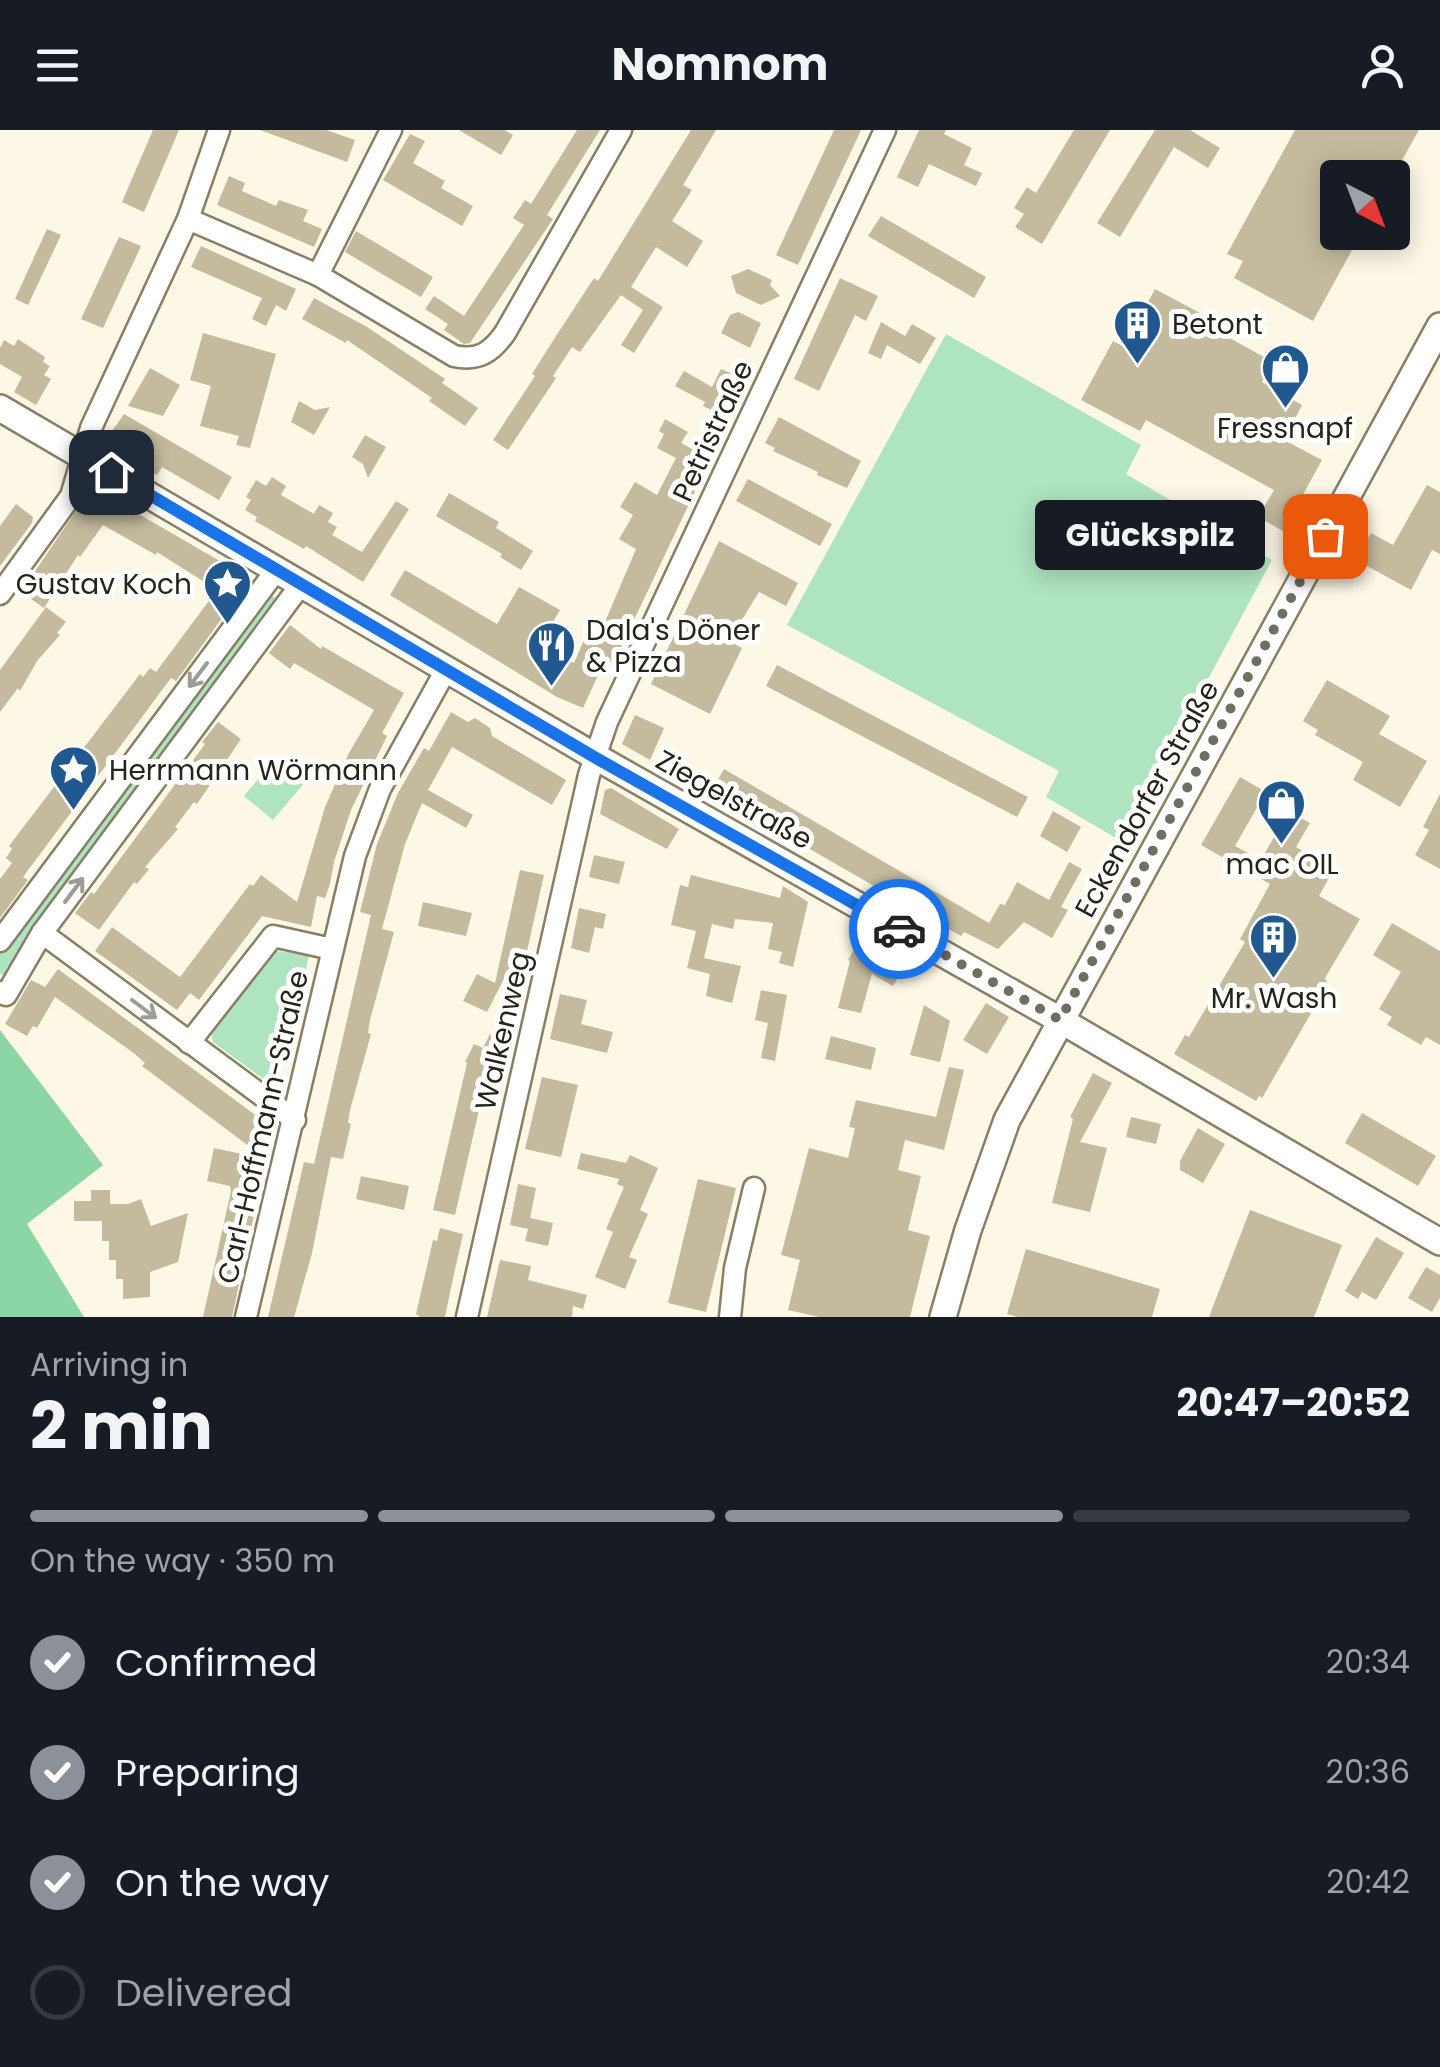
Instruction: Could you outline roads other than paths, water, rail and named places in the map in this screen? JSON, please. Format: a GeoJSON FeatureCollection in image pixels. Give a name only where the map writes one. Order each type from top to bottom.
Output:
{"type":"FeatureCollection","features":[{"type":"Feature","properties":{"kind":"street"},"geometry":{"type":"LineString","coordinates":[[0,594],[71,496],[91,428],[188,219],[219,130]]}},
{"type":"Feature","properties":{"kind":"street"},"geometry":{"type":"LineString","coordinates":[[318,275],[391,130]]}},
{"type":"Feature","properties":{"kind":"street"},"geometry":{"type":"LineString","coordinates":[[188,219],[318,275],[454,356],[469,359],[495,348],[505,334],[621,130]]}},
{"type":"Feature","properties":{"kind":"street","name":"Petristraße"},"geometry":{"type":"LineString","coordinates":[[596,758],[608,722],[885,130]]}},
{"type":"Feature","properties":{"kind":"street","name":"Eckendorfer Straße"},"geometry":{"type":"LineString","coordinates":[[943,1317],[968,1230],[1007,1120],[1440,326]]}},
{"type":"Feature","properties":{"kind":"street","name":"Ziegelstraße"},"geometry":{"type":"LineString","coordinates":[[0,408],[596,758],[1060,1020],[1440,1242]]}},
{"type":"Feature","properties":{"kind":"street"},"geometry":{"type":"LineString","coordinates":[[0,941],[277,569]]}},
{"type":"Feature","properties":{"kind":"street"},"geometry":{"type":"LineString","coordinates":[[0,992],[6,995],[42,934],[302,583]]}},
{"type":"Feature","properties":{"kind":"street","name":"Carl-Hoffmann-Straße"},"geometry":{"type":"LineString","coordinates":[[246,1317],[354,856],[380,789],[447,668]]}},
{"type":"Feature","properties":{"kind":"street","name":"Walkenweg"},"geometry":{"type":"LineString","coordinates":[[467,1317],[596,758]]}},
{"type":"Feature","properties":{"kind":"street"},"geometry":{"type":"LineString","coordinates":[[42,934],[294,1120]]}},
{"type":"Feature","properties":{"kind":"street","name":"Carl-Hoffmann-Straße"},"geometry":{"type":"LineString","coordinates":[[189,1043],[273,936],[332,949]]}},
{"type":"Feature","properties":{"kind":"street"},"geometry":{"type":"LineString","coordinates":[[730,1317],[735,1268],[754,1188]]}},
{"type":"Feature","properties":{"kind":"place","name":"Betont"},"geometry":{"type":"Point","coordinates":[1137,366]}},
{"type":"Feature","properties":{"kind":"place","name":"Fressnapf"},"geometry":{"type":"Point","coordinates":[1285,410]}},
{"type":"Feature","properties":{"kind":"place","name":"Glückspilz"},"geometry":{"type":"Point","coordinates":[1325,536]}},
{"type":"Feature","properties":{"kind":"place","name":"Gustav Koch"},"geometry":{"type":"Point","coordinates":[227,626]}},
{"type":"Feature","properties":{"kind":"place","name":"Dala's Döner & Pizza"},"geometry":{"type":"Point","coordinates":[551,688]}},
{"type":"Feature","properties":{"kind":"place","name":"Herrmann Wörmann"},"geometry":{"type":"Point","coordinates":[74,812]}},
{"type":"Feature","properties":{"kind":"place","name":"mac OIL"},"geometry":{"type":"Point","coordinates":[1282,846]}},
{"type":"Feature","properties":{"kind":"place","name":"Mr. Wash"},"geometry":{"type":"Point","coordinates":[1274,980]}}]}
